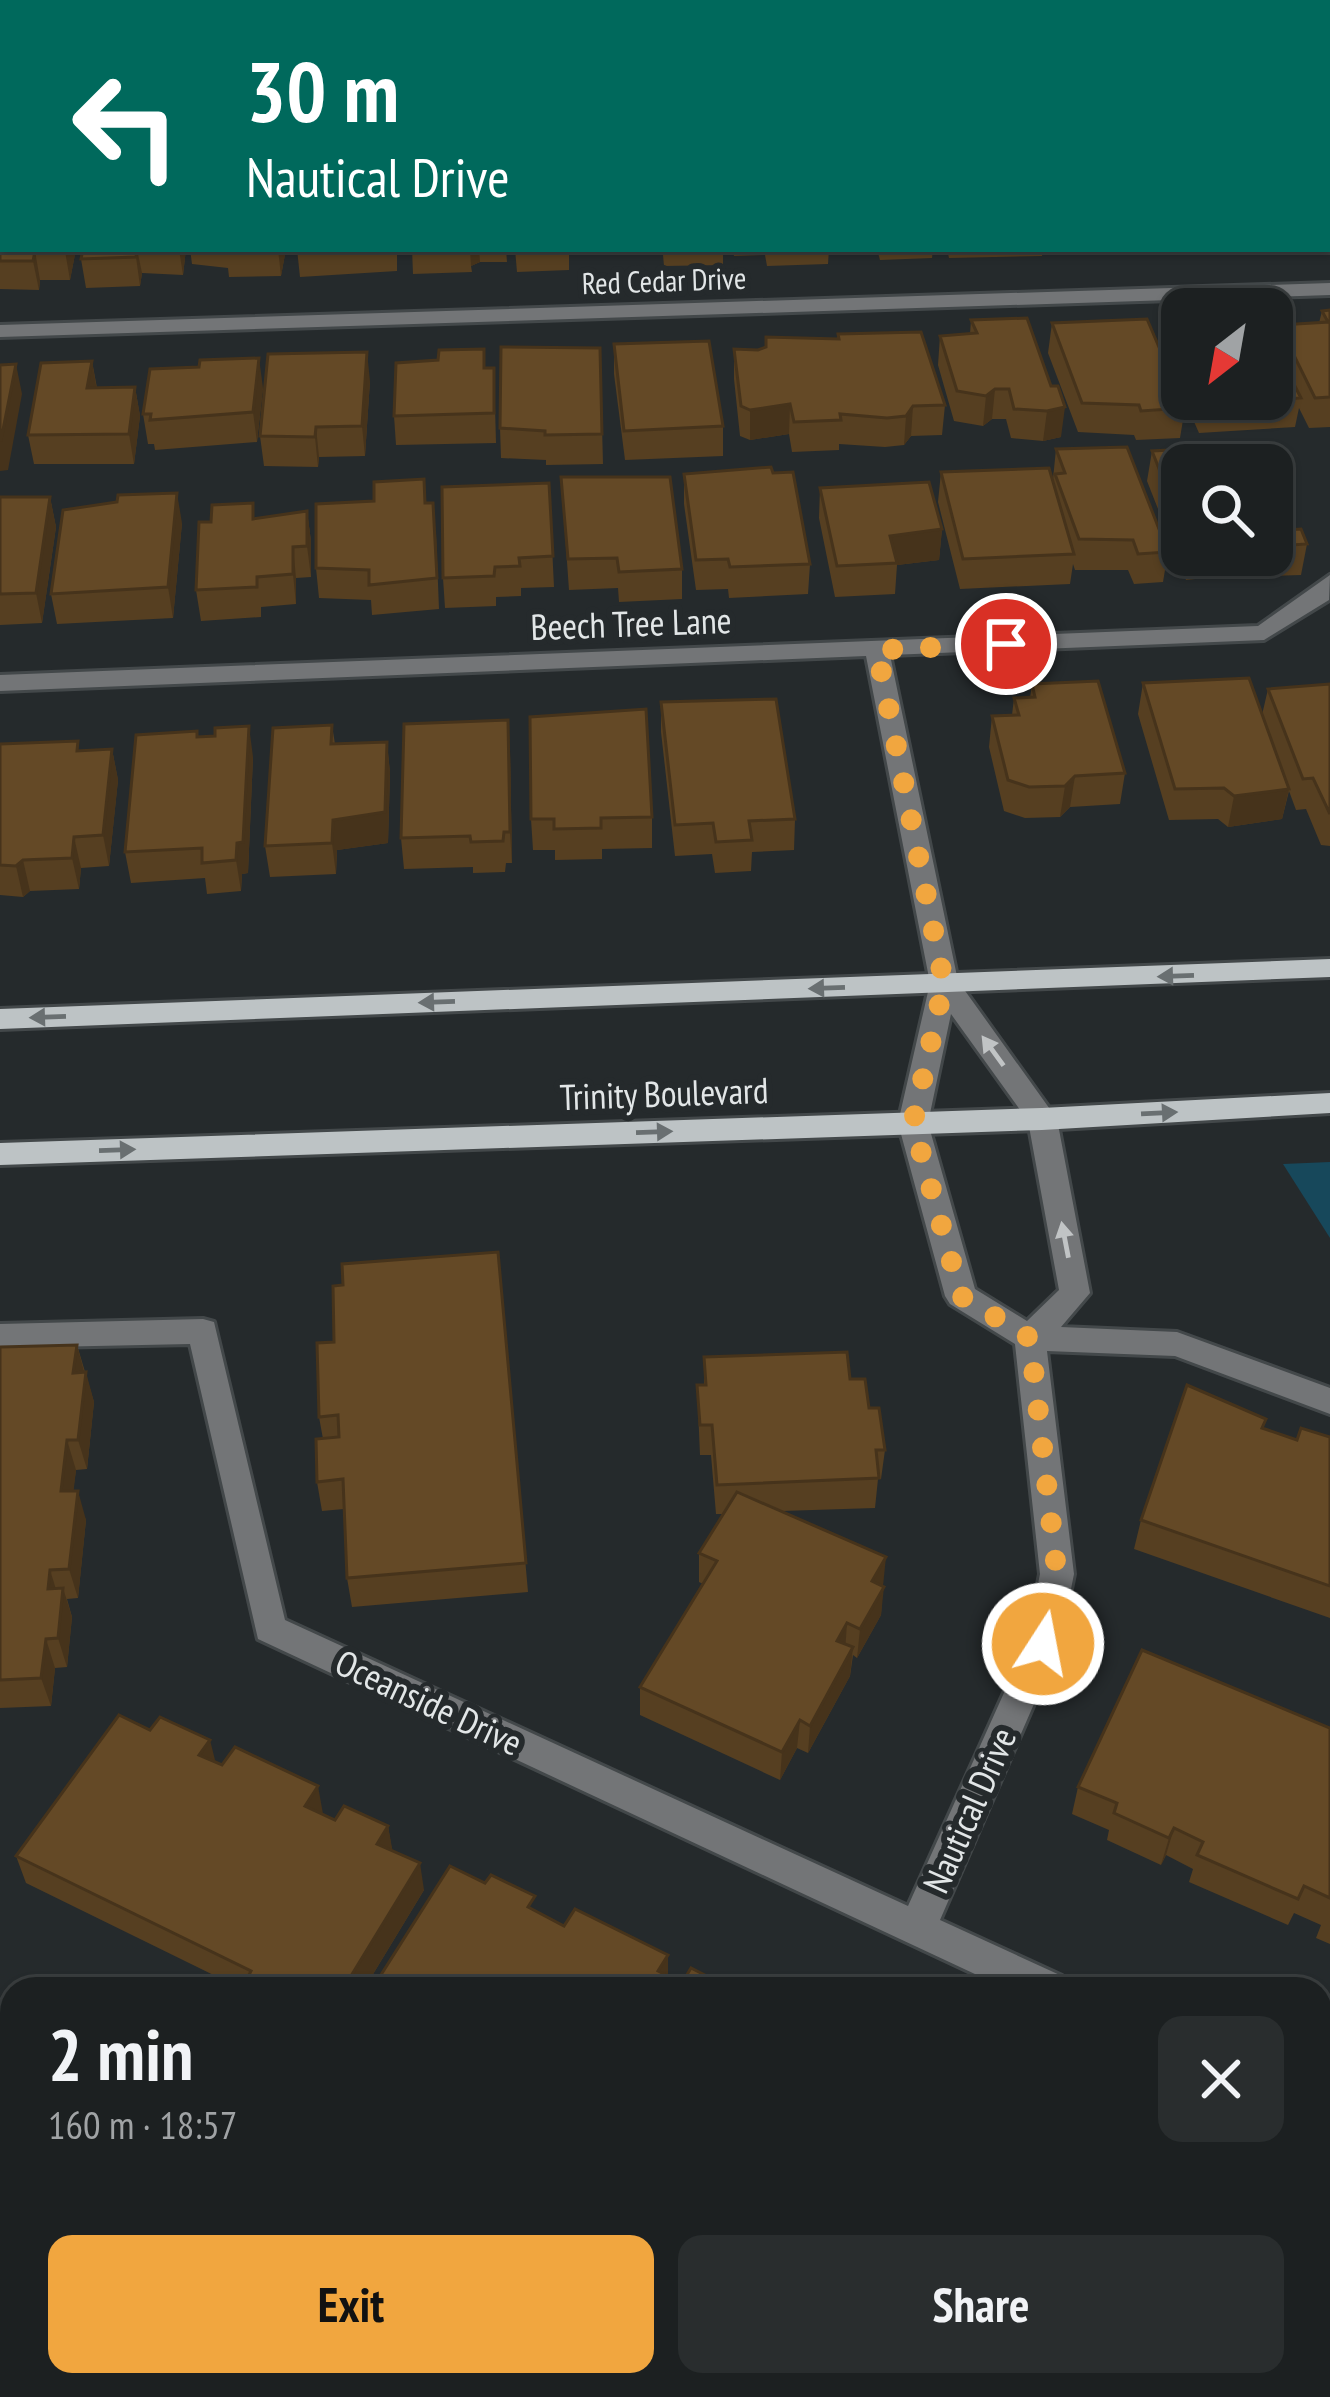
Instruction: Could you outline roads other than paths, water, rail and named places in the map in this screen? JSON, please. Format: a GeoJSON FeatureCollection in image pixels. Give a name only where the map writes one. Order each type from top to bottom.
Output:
{"type":"FeatureCollection","features":[{"type":"Feature","properties":{"kind":"main road"},"geometry":{"type":"LineString","coordinates":[[0,1019],[1330,968]]}},
{"type":"Feature","properties":{"kind":"main road","name":"Trinity Boulevard"},"geometry":{"type":"LineString","coordinates":[[0,1154],[1042,1119],[1330,1102]]}},
{"type":"Feature","properties":{"kind":"street","name":"Red Cedar Drive"},"geometry":{"type":"LineString","coordinates":[[0,331],[1330,289]]}},
{"type":"Feature","properties":{"kind":"street","name":"Beech Tree Lane"},"geometry":{"type":"LineString","coordinates":[[0,683],[1264,633],[1321,596],[1330,582]]}},
{"type":"Feature","properties":{"kind":"street"},"geometry":{"type":"LineString","coordinates":[[877,650],[944,983],[913,1123],[961,1296],[1030,1338],[1177,1344],[1330,1400]]}},
{"type":"Feature","properties":{"kind":"street"},"geometry":{"type":"LineString","coordinates":[[944,983],[1042,1119],[1075,1293],[1030,1338]]}},
{"type":"Feature","properties":{"kind":"street","name":"Oceanside Drive"},"geometry":{"type":"LineString","coordinates":[[0,1336],[203,1331],[270,1629],[1021,1977]]}},
{"type":"Feature","properties":{"kind":"street","name":"Nautical Drive"},"geometry":{"type":"LineString","coordinates":[[916,1930],[1043,1644],[1057,1574],[1030,1338]]}}]}
